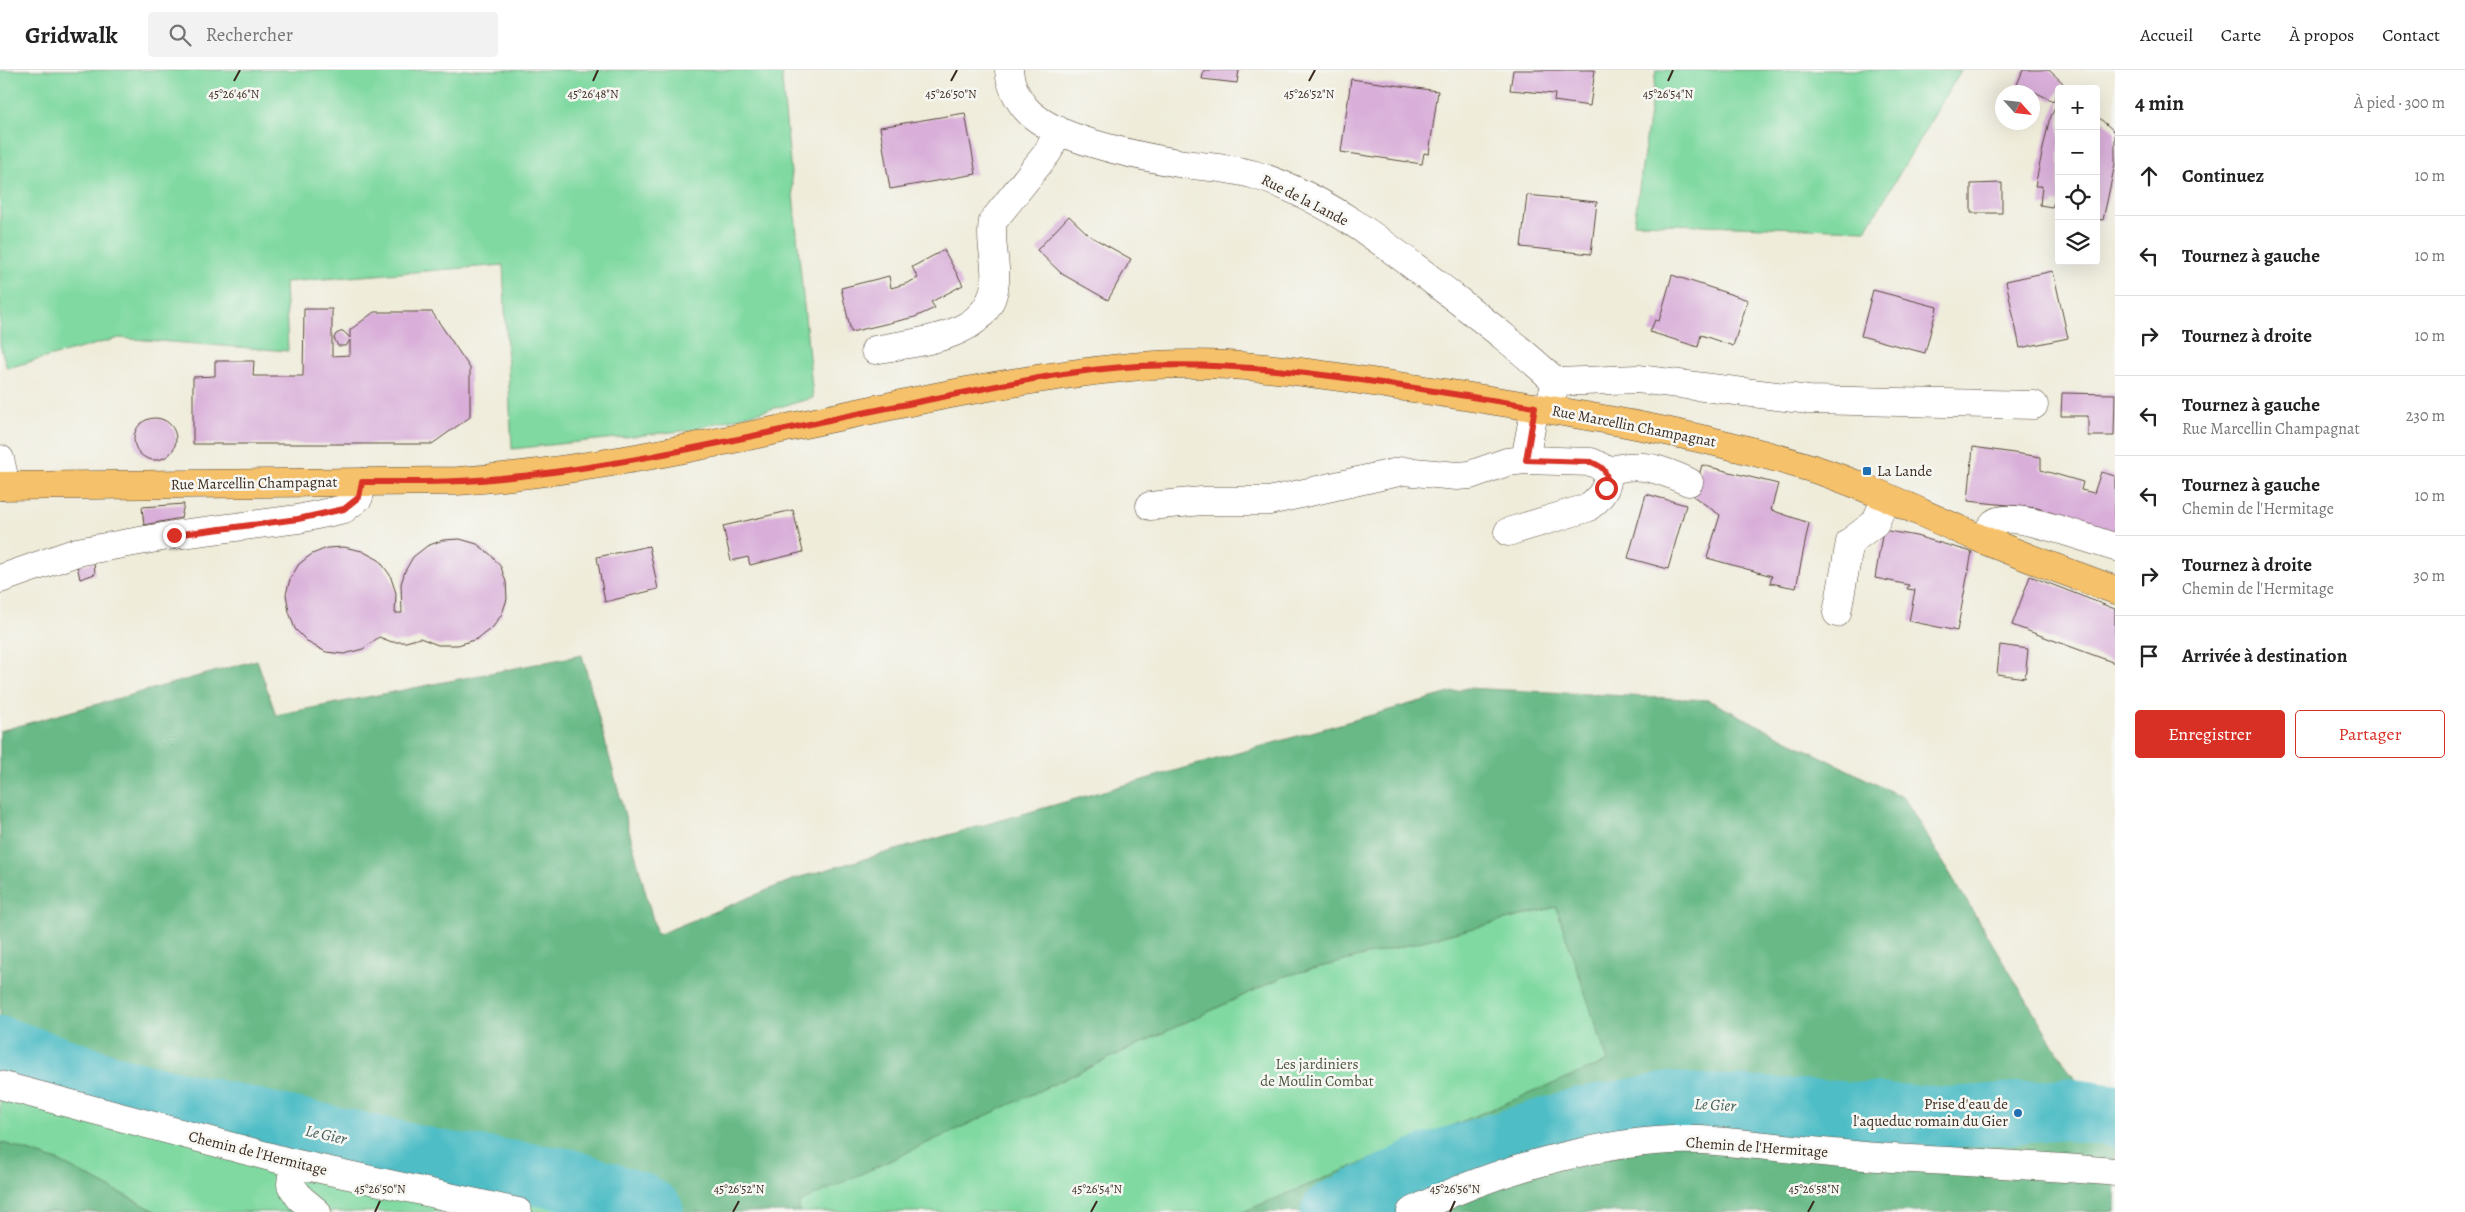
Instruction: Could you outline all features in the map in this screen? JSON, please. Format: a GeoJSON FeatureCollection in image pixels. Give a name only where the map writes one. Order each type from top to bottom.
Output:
{"type":"FeatureCollection","features":[{"type":"Feature","properties":{"kind":"main road","name":"Rue Marcellin Champagnat"},"geometry":{"type":"LineString","coordinates":[[2,486],[458,481],[512,477],[662,453],[1039,378],[1136,366],[1251,366],[1542,408],[1712,440],[1819,471],[1984,540],[2115,590]]}},
{"type":"Feature","properties":{"kind":"street","name":"Rue de la Lande"},"geometry":{"type":"LineString","coordinates":[[1009,70],[1018,97],[1030,114],[1058,130],[1128,152],[1254,174],[1283,185],[1328,209],[1388,246],[1529,358],[1556,382]]}},
{"type":"Feature","properties":{"kind":"street"},"geometry":{"type":"LineString","coordinates":[[874,350],[951,335],[970,324],[982,313],[991,298],[996,284],[991,230],[993,221],[1048,152],[1058,130]]}},
{"type":"Feature","properties":{"kind":"street"},"geometry":{"type":"LineString","coordinates":[[1526,460],[1542,408],[1556,382],[1638,379],[1809,400],[2034,405]]}},
{"type":"Feature","properties":{"kind":"street"},"geometry":{"type":"LineString","coordinates":[[0,460],[3,472],[2,486]]}},
{"type":"Feature","properties":{"kind":"street"},"geometry":{"type":"LineString","coordinates":[[1150,506],[1202,501],[1269,501],[1403,471],[1434,475],[1470,475],[1507,462],[1526,460],[1591,462],[1601,465],[1606,472],[1608,479],[1602,496],[1587,508],[1508,532]]}},
{"type":"Feature","properties":{"kind":"street"},"geometry":{"type":"LineString","coordinates":[[1606,472],[1630,464],[1648,467],[1689,482]]}},
{"type":"Feature","properties":{"kind":"street"},"geometry":{"type":"LineString","coordinates":[[0,579],[77,552],[174,535],[298,519],[344,509],[359,497],[362,482]]}},
{"type":"Feature","properties":{"kind":"street"},"geometry":{"type":"LineString","coordinates":[[1837,613],[1850,542],[1875,523],[1886,498]]}},
{"type":"Feature","properties":{"kind":"street"},"geometry":{"type":"LineString","coordinates":[[1984,540],[1993,524],[2002,520],[2014,520],[2053,528],[2115,547]]}},
{"type":"Feature","properties":{"kind":"street","name":"Chemin de l'Hermitage"},"geometry":{"type":"LineString","coordinates":[[0,1085],[293,1164],[518,1212]]}},
{"type":"Feature","properties":{"kind":"street","name":"Chemin de l'Hermitage"},"geometry":{"type":"LineString","coordinates":[[1411,1212],[1436,1199],[1520,1168],[1620,1143],[1700,1140],[1877,1157],[2038,1165],[2115,1172]]}},
{"type":"Feature","properties":{"kind":"street"},"geometry":{"type":"LineString","coordinates":[[293,1164],[291,1185],[300,1198],[317,1212]]}},
{"type":"Feature","properties":{"kind":"green space"},"geometry":{"type":"Polygon","coordinates":[[[0,70],[783,70],[782,81],[813,398],[691,430],[512,449],[503,265],[285,282],[288,351],[119,338],[7,368],[0,345],[0,70]]]}},
{"type":"Feature","properties":{"kind":"green space"},"geometry":{"type":"Polygon","coordinates":[[[1656,70],[1961,70],[1866,230],[1634,223],[1656,70]]]}},
{"type":"Feature","properties":{"kind":"green space"},"geometry":{"type":"Polygon","coordinates":[[[582,655],[657,935],[797,878],[1467,688],[1708,700],[1904,798],[2115,1146],[2115,1212],[1243,1212],[1608,1061],[1556,907],[1285,976],[799,1203],[799,1212],[613,1212],[255,1133],[0,1060],[0,731],[257,660],[276,715],[582,655]]]}},
{"type":"Feature","properties":{"kind":"green space","name":"Les jardiniers de Moulin Combat"},"geometry":{"type":"Polygon","coordinates":[[[1556,907],[1609,1061],[1243,1212],[799,1212],[798,1203],[1285,976],[1556,907]]]}},
{"type":"Feature","properties":{"kind":"green space"},"geometry":{"type":"Polygon","coordinates":[[[0,1060],[255,1133],[613,1212],[157,1212],[58,1161],[0,1142],[0,1060]]]}},
{"type":"Feature","properties":{"kind":"green space"},"geometry":{"type":"Polygon","coordinates":[[[0,1142],[58,1161],[157,1212],[0,1212],[0,1142]]]}},
{"type":"Feature","properties":{"kind":"building"},"geometry":{"type":"Polygon","coordinates":[[[1204,70],[1239,70],[1237,83],[1202,79],[1204,70]]]}},
{"type":"Feature","properties":{"kind":"building"},"geometry":{"type":"Polygon","coordinates":[[[1513,70],[1595,70],[1590,106],[1554,101],[1555,94],[1510,90],[1513,70]]]}},
{"type":"Feature","properties":{"kind":"building"},"geometry":{"type":"Polygon","coordinates":[[[2023,70],[2049,70],[2063,83],[2062,85],[2055,85],[2055,97],[2053,101],[2040,94],[2040,85],[2017,85],[2023,70]]]}},
{"type":"Feature","properties":{"kind":"building"},"geometry":{"type":"Polygon","coordinates":[[[1351,79],[1438,91],[1429,154],[1424,153],[1422,164],[1341,152],[1351,79]]]}},
{"type":"Feature","properties":{"kind":"building"},"geometry":{"type":"Polygon","coordinates":[[[2055,108],[2055,202],[2052,207],[2040,205],[2042,186],[2035,186],[2049,121],[2055,108]]]}},
{"type":"Feature","properties":{"kind":"building"},"geometry":{"type":"Polygon","coordinates":[[[965,113],[976,174],[890,189],[880,127],[965,113]]]}},
{"type":"Feature","properties":{"kind":"building"},"geometry":{"type":"Polygon","coordinates":[[[2100,119],[2115,132],[2115,164],[2103,220],[2100,220],[2100,119]]]}},
{"type":"Feature","properties":{"kind":"building"},"geometry":{"type":"Polygon","coordinates":[[[2002,183],[2002,213],[1971,213],[1971,184],[2002,183]]]}},
{"type":"Feature","properties":{"kind":"building"},"geometry":{"type":"Polygon","coordinates":[[[1527,195],[1597,202],[1591,254],[1521,247],[1527,195]]]}},
{"type":"Feature","properties":{"kind":"building"},"geometry":{"type":"Polygon","coordinates":[[[1069,216],[1090,236],[1131,259],[1108,300],[1062,274],[1037,250],[1069,216]]]}},
{"type":"Feature","properties":{"kind":"building"},"geometry":{"type":"Polygon","coordinates":[[[944,250],[963,285],[931,302],[935,308],[915,317],[851,332],[841,288],[889,276],[891,288],[905,284],[918,278],[912,267],[944,250]]]}},
{"type":"Feature","properties":{"kind":"building"},"geometry":{"type":"Polygon","coordinates":[[[2053,271],[2068,338],[2020,348],[2006,281],[2053,271]]]}},
{"type":"Feature","properties":{"kind":"building"},"geometry":{"type":"Polygon","coordinates":[[[1672,275],[1748,300],[1733,346],[1701,335],[1698,347],[1650,332],[1655,320],[1659,321],[1672,275]]]}},
{"type":"Feature","properties":{"kind":"building"},"geometry":{"type":"Polygon","coordinates":[[[1873,290],[1937,307],[1925,353],[1861,336],[1873,290]]]}},
{"type":"Feature","properties":{"kind":"building"},"geometry":{"type":"Polygon","coordinates":[[[304,309],[332,309],[332,356],[350,355],[350,340],[346,346],[338,346],[334,338],[336,334],[343,331],[350,338],[350,330],[374,312],[432,312],[470,368],[470,417],[432,444],[193,444],[193,377],[215,376],[215,361],[254,361],[253,376],[303,376],[304,309]]]}},
{"type":"Feature","properties":{"kind":"building"},"geometry":{"type":"Polygon","coordinates":[[[2062,393],[2115,394],[2114,436],[2088,436],[2088,416],[2061,416],[2062,393]]]}},
{"type":"Feature","properties":{"kind":"building"},"geometry":{"type":"Polygon","coordinates":[[[159,418],[167,421],[173,427],[176,439],[173,451],[167,457],[151,460],[143,457],[137,451],[134,435],[137,427],[143,421],[159,418]]]}},
{"type":"Feature","properties":{"kind":"building"},"geometry":{"type":"Polygon","coordinates":[[[1973,447],[2041,457],[2041,470],[2083,482],[2081,490],[2094,493],[2101,472],[2115,476],[2115,533],[2037,508],[1968,501],[1973,447]]]}},
{"type":"Feature","properties":{"kind":"building"},"geometry":{"type":"Polygon","coordinates":[[[1702,465],[1778,484],[1771,510],[1809,523],[1796,588],[1770,583],[1772,576],[1707,558],[1720,515],[1693,496],[1702,465]]]}},
{"type":"Feature","properties":{"kind":"building"},"geometry":{"type":"Polygon","coordinates":[[[1646,494],[1686,505],[1668,569],[1628,558],[1646,494]]]}},
{"type":"Feature","properties":{"kind":"building"},"geometry":{"type":"Polygon","coordinates":[[[184,504],[181,518],[144,525],[142,507],[184,504]]]}},
{"type":"Feature","properties":{"kind":"building"},"geometry":{"type":"Polygon","coordinates":[[[793,510],[803,552],[750,565],[748,557],[731,561],[723,526],[793,510]]]}},
{"type":"Feature","properties":{"kind":"building"},"geometry":{"type":"Polygon","coordinates":[[[1883,530],[1916,536],[1972,552],[1957,631],[1909,621],[1915,590],[1907,589],[1909,585],[1875,578],[1883,530]]]}},
{"type":"Feature","properties":{"kind":"building"},"geometry":{"type":"Polygon","coordinates":[[[460,539],[477,544],[490,554],[501,567],[506,582],[507,599],[502,614],[493,627],[477,639],[458,645],[438,645],[420,638],[406,642],[392,642],[379,637],[363,649],[344,654],[326,652],[309,643],[295,629],[289,612],[286,594],[290,579],[299,564],[312,554],[327,548],[344,547],[362,551],[379,560],[390,575],[396,593],[395,613],[402,613],[401,584],[405,571],[413,557],[427,546],[443,540],[460,539]]]}},
{"type":"Feature","properties":{"kind":"building"},"geometry":{"type":"Polygon","coordinates":[[[649,546],[658,589],[605,602],[597,557],[649,546]]]}},
{"type":"Feature","properties":{"kind":"building"},"geometry":{"type":"Polygon","coordinates":[[[94,562],[95,574],[80,579],[77,565],[94,562]]]}},
{"type":"Feature","properties":{"kind":"building"},"geometry":{"type":"Polygon","coordinates":[[[2030,576],[2115,609],[2115,663],[2012,625],[2030,576]]]}},
{"type":"Feature","properties":{"kind":"building"},"geometry":{"type":"Polygon","coordinates":[[[2000,645],[2028,649],[2025,678],[1997,674],[2000,645]]]}},
{"type":"Feature","properties":{"kind":"waterway","name":"Le Gier"},"geometry":{"type":"LineString","coordinates":[[0,1047],[125,1090],[444,1162],[566,1179],[641,1204],[653,1212]]}},
{"type":"Feature","properties":{"kind":"waterway","name":"Le Gier"},"geometry":{"type":"LineString","coordinates":[[1332,1212],[1428,1165],[1581,1118],[1669,1103],[1953,1118],[2065,1109],[2115,1116]]}},
{"type":"Feature","properties":{"kind":"place","name":"La Lande"},"geometry":{"type":"Point","coordinates":[1867,471]}},
{"type":"Feature","properties":{"kind":"place","name":"Prise d'eau de l'aqueduc romain du Gier"},"geometry":{"type":"Point","coordinates":[2018,1113]}},
{"type":"Feature","properties":{"kind":"route"},"geometry":{"type":"LineString","coordinates":[[174,535],[298,519],[344,509],[359,497],[362,482],[458,481],[512,477],[562,470],[682,449],[1039,378],[1136,366],[1251,366],[1535,407],[1526,460],[1591,462],[1601,465],[1608,479],[1606,488]]}}]}
